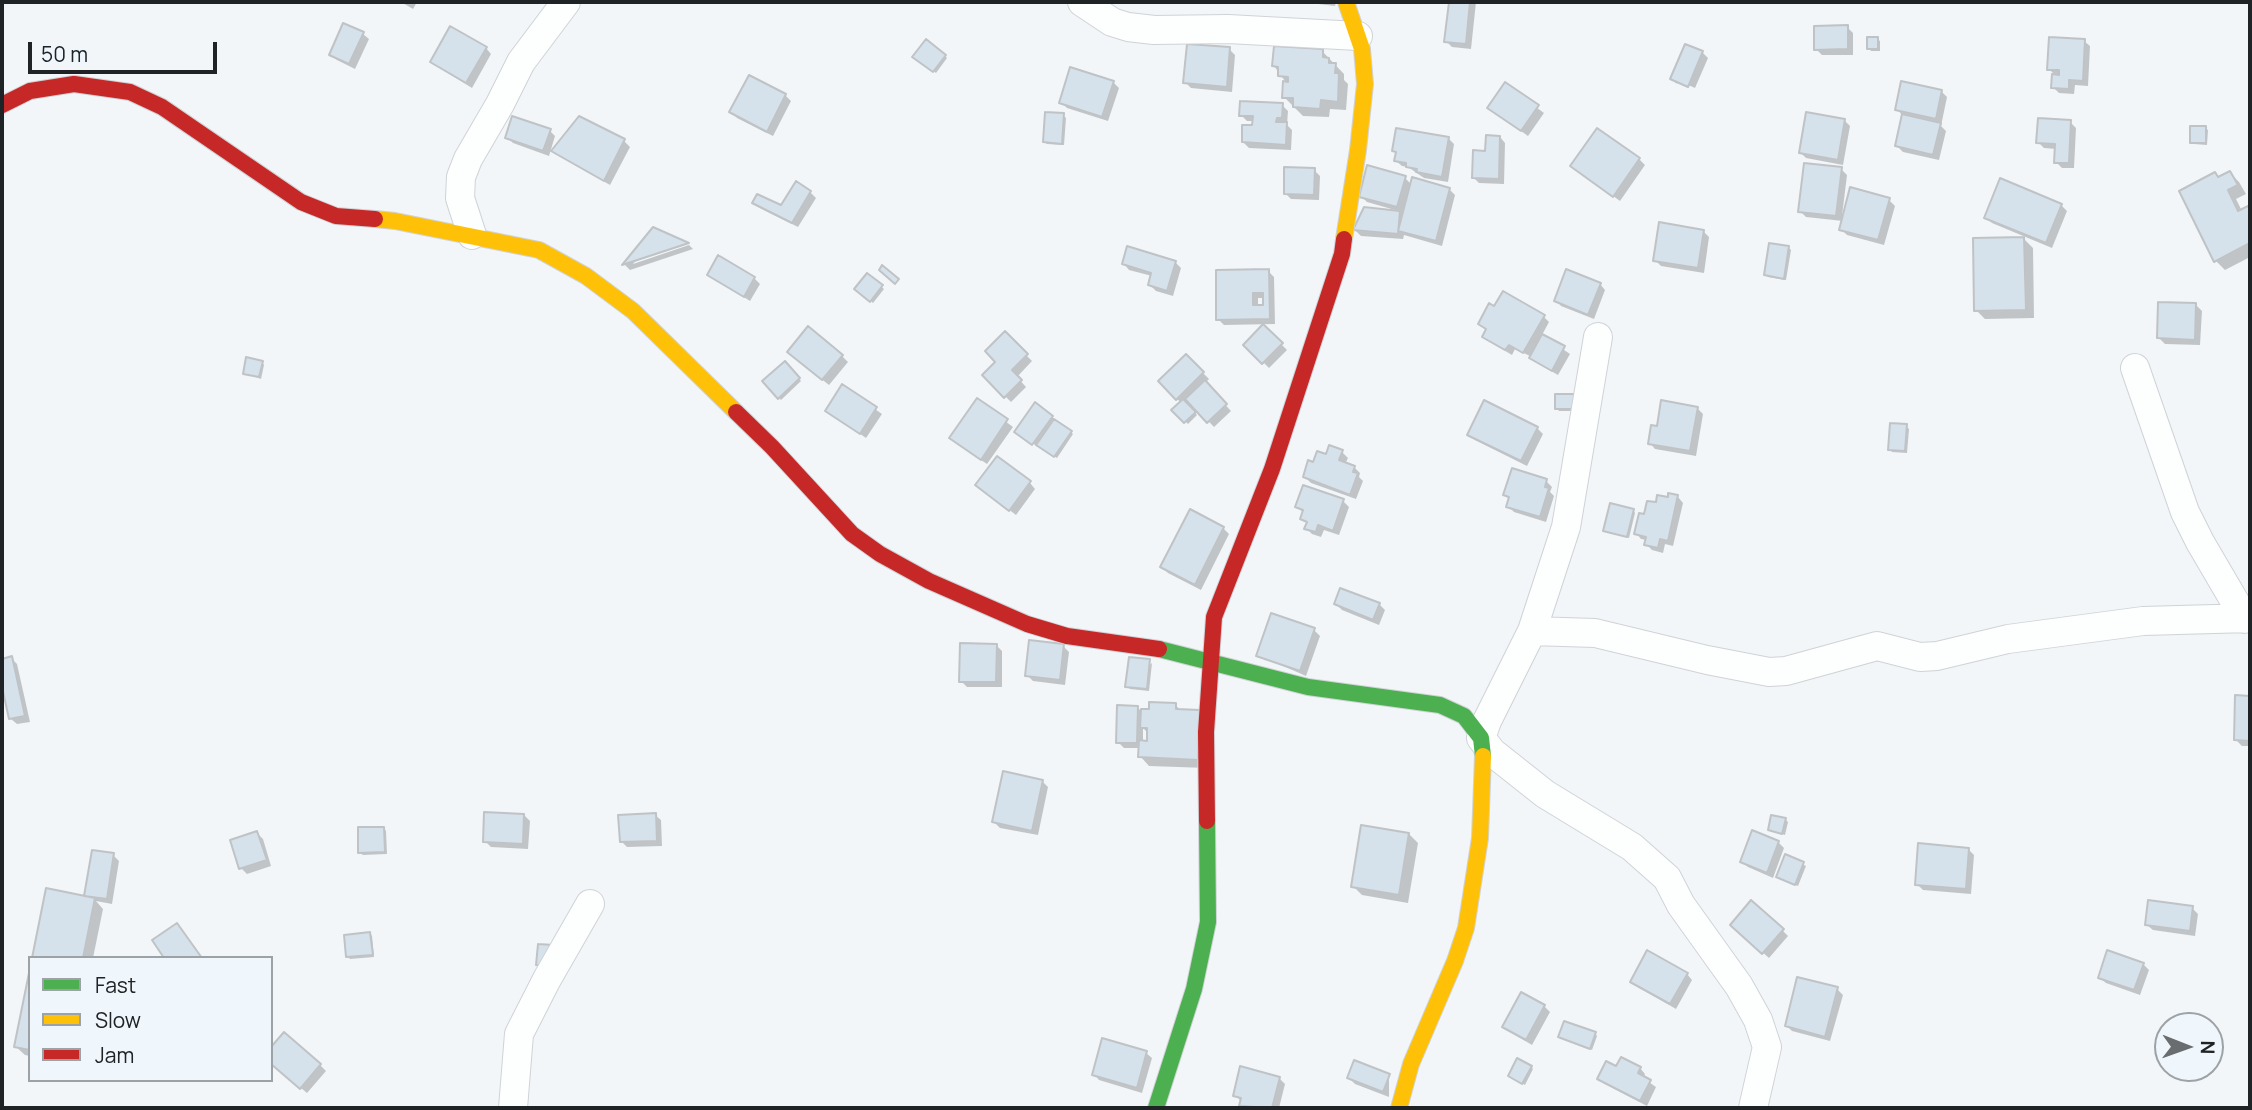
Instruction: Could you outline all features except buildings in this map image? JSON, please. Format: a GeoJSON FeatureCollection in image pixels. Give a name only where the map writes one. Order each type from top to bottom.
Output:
{"type":"FeatureCollection","features":[{"type":"Feature","properties":{"kind":"street"},"geometry":{"type":"LineString","coordinates":[[472,235],[460,198],[461,177],[468,159],[521,62],[566,2]]}},
{"type":"Feature","properties":{"kind":"street"},"geometry":{"type":"LineString","coordinates":[[1082,2],[1112,22],[1128,27],[1358,36]]}},
{"type":"Feature","properties":{"kind":"street"},"geometry":{"type":"LineString","coordinates":[[1156,1108],[1194,989],[1208,922],[1206,732],[1214,617],[1272,469],[1342,254],[1365,84],[1362,49],[1346,2]]}},
{"type":"Feature","properties":{"kind":"street"},"geometry":{"type":"LineString","coordinates":[[2,105],[30,91],[74,84],[130,92],[162,107],[301,202],[336,216],[395,221],[539,250],[586,276],[633,311],[772,447],[852,534],[880,554],[929,581],[1027,624],[1067,636],[1171,651],[1212,664],[1308,687],[1392,700],[1421,701],[1440,705],[1464,716],[1471,721],[1492,752],[1545,794],[1632,847],[1667,878],[1681,905],[1739,986],[1758,1020],[1767,1047],[1753,1108]]}},
{"type":"Feature","properties":{"kind":"street"},"geometry":{"type":"LineString","coordinates":[[1399,1108],[1411,1064],[1455,961],[1466,928],[1480,838],[1481,738],[1532,631],[1566,527],[1598,337]]}},
{"type":"Feature","properties":{"kind":"street"},"geometry":{"type":"LineString","coordinates":[[2135,368],[2185,512],[2200,542],[2248,619]]}},
{"type":"Feature","properties":{"kind":"street"},"geometry":{"type":"LineString","coordinates":[[1532,631],[1595,633],[1769,672],[1786,671],[1877,646],[1920,657],[1937,656],[2008,639],[2143,621],[2248,619]]}},
{"type":"Feature","properties":{"kind":"street"},"geometry":{"type":"LineString","coordinates":[[513,1108],[519,1034],[590,904]]}},
{"type":"Feature","properties":{"kind":"traffic: fast"},"geometry":{"type":"LineString","coordinates":[[1159,649],[1308,687],[1440,705],[1464,716],[1481,738],[1483,756]]}},
{"type":"Feature","properties":{"kind":"traffic: fast"},"geometry":{"type":"LineString","coordinates":[[1156,1108],[1194,989],[1208,922],[1207,821]]}},
{"type":"Feature","properties":{"kind":"traffic: slow"},"geometry":{"type":"LineString","coordinates":[[1344,239],[1365,84],[1362,49],[1346,2]]}},
{"type":"Feature","properties":{"kind":"traffic: slow"},"geometry":{"type":"LineString","coordinates":[[375,219],[539,250],[586,276],[633,311],[736,412]]}},
{"type":"Feature","properties":{"kind":"traffic: slow"},"geometry":{"type":"LineString","coordinates":[[1399,1108],[1411,1064],[1455,961],[1466,928],[1480,838],[1483,756]]}},
{"type":"Feature","properties":{"kind":"traffic: jam"},"geometry":{"type":"LineString","coordinates":[[2,105],[30,91],[74,84],[130,92],[162,107],[301,202],[336,216],[375,219]]}},
{"type":"Feature","properties":{"kind":"traffic: jam"},"geometry":{"type":"LineString","coordinates":[[1207,821],[1206,732],[1214,617],[1272,469],[1342,254],[1344,239]]}},
{"type":"Feature","properties":{"kind":"traffic: jam"},"geometry":{"type":"LineString","coordinates":[[736,412],[852,534],[880,554],[929,581],[1027,624],[1067,636],[1159,649]]}}]}
